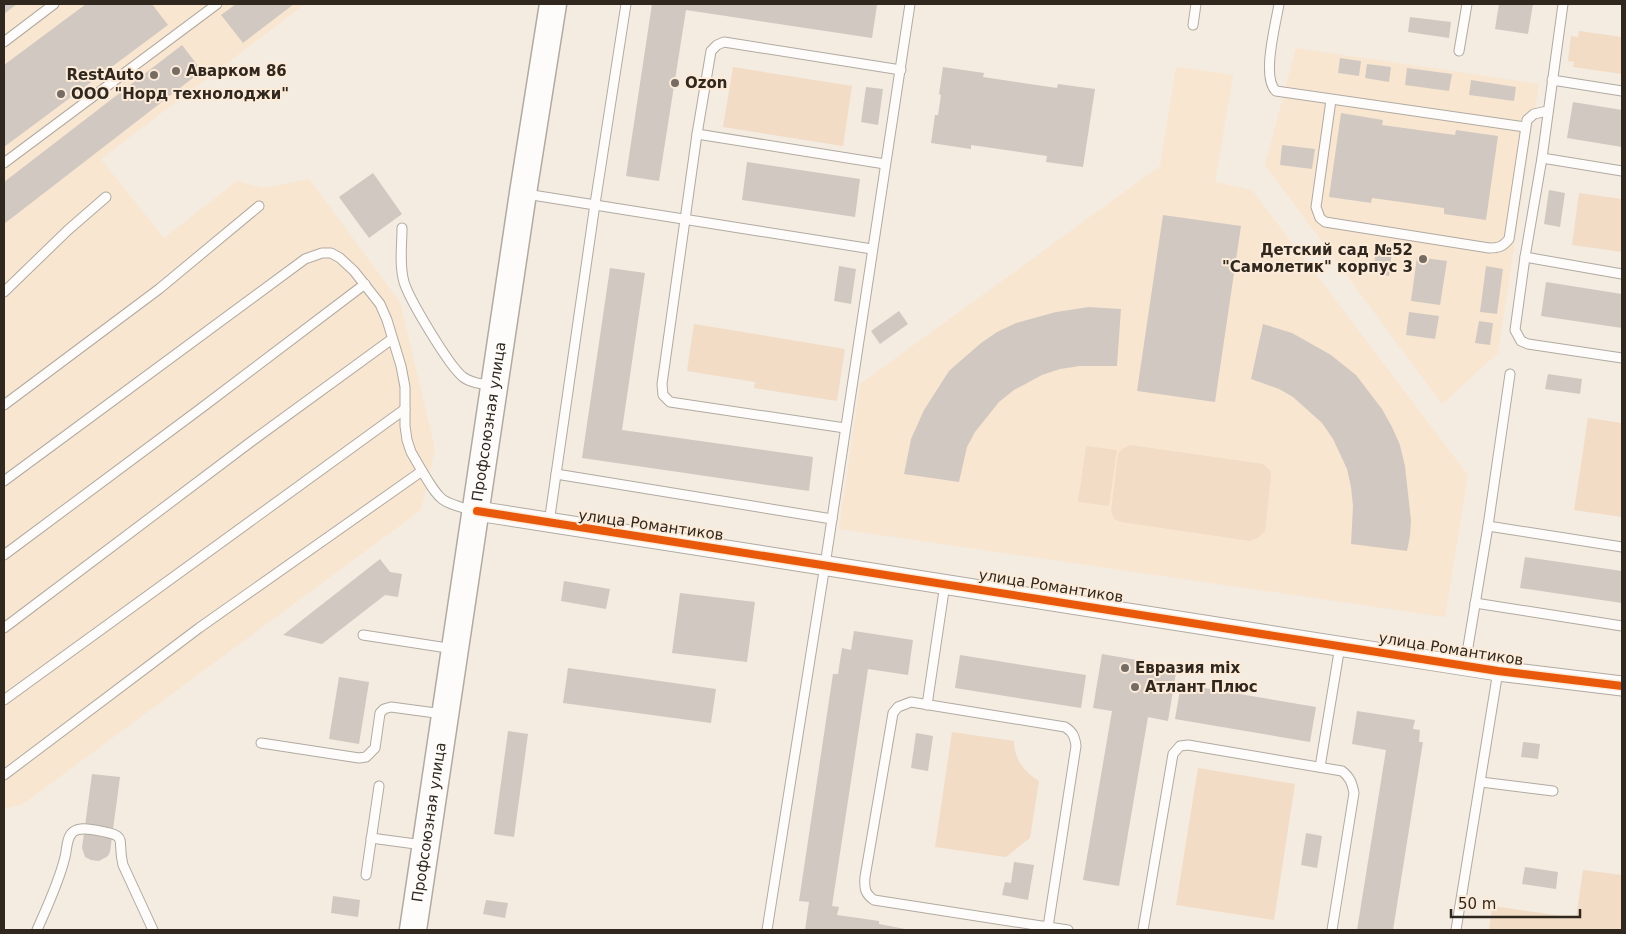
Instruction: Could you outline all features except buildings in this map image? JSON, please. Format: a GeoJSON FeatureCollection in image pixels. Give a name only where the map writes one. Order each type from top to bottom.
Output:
{"type":"FeatureCollection","features":[{"type":"Feature","properties":{"kind":"main road","name":"Профсоюзная улица"},"geometry":{"type":"LineString","coordinates":[[413,930],[553,4]]}},
{"type":"Feature","properties":{"kind":"street","name":"улица Романтиков"},"geometry":{"type":"LineString","coordinates":[[476,511],[549,524],[825,565],[1498,671],[1622,686]]}},
{"type":"Feature","properties":{"kind":"lane"},"geometry":{"type":"LineString","coordinates":[[4,42],[54,4]]}},
{"type":"Feature","properties":{"kind":"lane"},"geometry":{"type":"LineString","coordinates":[[4,163],[203,8],[217,4]]}},
{"type":"Feature","properties":{"kind":"lane"},"geometry":{"type":"LineString","coordinates":[[549,524],[626,4]]}},
{"type":"Feature","properties":{"kind":"lane"},"geometry":{"type":"LineString","coordinates":[[767,930],[825,565],[910,4]]}},
{"type":"Feature","properties":{"kind":"lane"},"geometry":{"type":"LineString","coordinates":[[1193,25],[1196,4]]}},
{"type":"Feature","properties":{"kind":"lane"},"geometry":{"type":"LineString","coordinates":[[1279,4],[1270,64],[1270,84],[1276,91],[1525,127]]}},
{"type":"Feature","properties":{"kind":"lane"},"geometry":{"type":"LineString","coordinates":[[1460,51],[1467,4]]}},
{"type":"Feature","properties":{"kind":"lane"},"geometry":{"type":"LineString","coordinates":[[1563,4],[1542,158],[1515,330],[1521,341],[1528,344],[1622,358]]}},
{"type":"Feature","properties":{"kind":"lane"},"geometry":{"type":"LineString","coordinates":[[845,428],[670,402],[663,395],[662,384],[697,134],[712,51],[717,45],[724,42],[901,70]]}},
{"type":"Feature","properties":{"kind":"lane"},"geometry":{"type":"LineString","coordinates":[[1552,80],[1622,91]]}},
{"type":"Feature","properties":{"kind":"lane"},"geometry":{"type":"LineString","coordinates":[[1331,100],[1316,208],[1320,218],[1325,222],[1489,248],[1498,248],[1505,245],[1509,239],[1527,120],[1534,114],[1547,111]]}},
{"type":"Feature","properties":{"kind":"lane"},"geometry":{"type":"LineString","coordinates":[[697,134],[885,164]]}},
{"type":"Feature","properties":{"kind":"lane"},"geometry":{"type":"LineString","coordinates":[[1542,158],[1622,171]]}},
{"type":"Feature","properties":{"kind":"lane"},"geometry":{"type":"LineString","coordinates":[[523,193],[872,249]]}},
{"type":"Feature","properties":{"kind":"lane"},"geometry":{"type":"LineString","coordinates":[[4,292],[68,230],[106,197]]}},
{"type":"Feature","properties":{"kind":"lane"},"geometry":{"type":"LineString","coordinates":[[4,405],[159,289],[259,206]]}},
{"type":"Feature","properties":{"kind":"lane"},"geometry":{"type":"LineString","coordinates":[[402,228],[402,271],[408,292],[451,364],[463,377],[473,382],[495,386]]}},
{"type":"Feature","properties":{"kind":"lane"},"geometry":{"type":"LineString","coordinates":[[4,480],[304,259],[322,253],[340,258],[365,284],[380,304],[401,366],[405,387],[407,440],[411,452],[422,471],[442,500],[452,505],[476,511]]}},
{"type":"Feature","properties":{"kind":"lane"},"geometry":{"type":"LineString","coordinates":[[1525,258],[1622,274]]}},
{"type":"Feature","properties":{"kind":"lane"},"geometry":{"type":"LineString","coordinates":[[4,555],[365,284]]}},
{"type":"Feature","properties":{"kind":"lane"},"geometry":{"type":"LineString","coordinates":[[4,628],[252,441],[392,339]]}},
{"type":"Feature","properties":{"kind":"lane"},"geometry":{"type":"LineString","coordinates":[[1465,665],[1510,374]]}},
{"type":"Feature","properties":{"kind":"lane"},"geometry":{"type":"LineString","coordinates":[[4,700],[405,409]]}},
{"type":"Feature","properties":{"kind":"lane"},"geometry":{"type":"LineString","coordinates":[[4,775],[199,628],[422,471]]}},
{"type":"Feature","properties":{"kind":"lane"},"geometry":{"type":"LineString","coordinates":[[556,474],[832,519]]}},
{"type":"Feature","properties":{"kind":"lane"},"geometry":{"type":"LineString","coordinates":[[1488,526],[1622,547]]}},
{"type":"Feature","properties":{"kind":"lane"},"geometry":{"type":"LineString","coordinates":[[927,704],[945,584]]}},
{"type":"Feature","properties":{"kind":"lane"},"geometry":{"type":"LineString","coordinates":[[1476,603],[1622,626]]}},
{"type":"Feature","properties":{"kind":"lane"},"geometry":{"type":"LineString","coordinates":[[363,635],[455,649]]}},
{"type":"Feature","properties":{"kind":"lane"},"geometry":{"type":"LineString","coordinates":[[1320,767],[1340,646]]}},
{"type":"Feature","properties":{"kind":"lane"},"geometry":{"type":"LineString","coordinates":[[1456,930],[1498,671]]}},
{"type":"Feature","properties":{"kind":"lane"},"geometry":{"type":"LineString","coordinates":[[1048,927],[1076,746],[1075,738],[1071,731],[1066,728],[927,704],[911,702],[898,707],[893,713],[865,877],[864,887],[867,895],[874,900],[1048,927],[1068,930]]}},
{"type":"Feature","properties":{"kind":"lane"},"geometry":{"type":"LineString","coordinates":[[261,742],[359,758],[366,757],[375,748],[380,713],[384,709],[391,706],[446,714]]}},
{"type":"Feature","properties":{"kind":"lane"},"geometry":{"type":"LineString","coordinates":[[1143,930],[1173,754],[1180,746],[1188,745],[1342,771],[1349,776],[1354,792],[1332,930]]}},
{"type":"Feature","properties":{"kind":"lane"},"geometry":{"type":"LineString","coordinates":[[1481,782],[1553,792]]}},
{"type":"Feature","properties":{"kind":"lane"},"geometry":{"type":"LineString","coordinates":[[366,875],[379,786]]}},
{"type":"Feature","properties":{"kind":"lane"},"geometry":{"type":"LineString","coordinates":[[37,930],[64,859],[69,837],[74,831],[83,828],[114,833],[118,836],[122,842],[121,856],[123,865],[153,930]]}},
{"type":"Feature","properties":{"kind":"lane"},"geometry":{"type":"LineString","coordinates":[[371,838],[426,846]]}},
{"type":"Feature","properties":{"kind":"shaded area"},"geometry":{"type":"Polygon","coordinates":[[[4,4],[305,4],[101,159],[164,238],[237,181],[264,188],[309,179],[400,302],[435,449],[421,510],[23,804],[4,809],[4,4]]]}},
{"type":"Feature","properties":{"kind":"shaded area"},"geometry":{"type":"Polygon","coordinates":[[[1579,31],[1622,37],[1622,74],[1573,67],[1574,62],[1568,61],[1571,36],[1578,37],[1579,31]]]}},
{"type":"Feature","properties":{"kind":"shaded area","name":"Детский сад №52 \"Самолетик\" корпус 3"},"geometry":{"type":"Polygon","coordinates":[[[1296,48],[1539,84],[1498,353],[1442,404],[1265,165],[1296,48]]]}},
{"type":"Feature","properties":{"kind":"shaded area"},"geometry":{"type":"Polygon","coordinates":[[[733,67],[852,86],[843,146],[723,127],[733,67]]]}},
{"type":"Feature","properties":{"kind":"shaded area"},"geometry":{"type":"Polygon","coordinates":[[[1176,67],[1233,75],[1215,182],[1252,190],[1468,475],[1445,617],[839,529],[860,384],[1160,166],[1176,67]]]}},
{"type":"Feature","properties":{"kind":"shaded area"},"geometry":{"type":"Polygon","coordinates":[[[1579,193],[1622,199],[1622,252],[1572,245],[1579,193]]]}},
{"type":"Feature","properties":{"kind":"shaded area"},"geometry":{"type":"Polygon","coordinates":[[[694,324],[845,349],[837,401],[754,388],[755,382],[687,371],[694,324]]]}},
{"type":"Feature","properties":{"kind":"shaded area"},"geometry":{"type":"Polygon","coordinates":[[[1588,418],[1622,423],[1622,517],[1574,510],[1588,418]]]}},
{"type":"Feature","properties":{"kind":"shaded area"},"geometry":{"type":"Polygon","coordinates":[[[1130,445],[1263,464],[1270,470],[1271,477],[1265,531],[1259,537],[1250,541],[1121,522],[1114,519],[1111,511],[1118,454],[1122,449],[1130,445]]]}},
{"type":"Feature","properties":{"kind":"shaded area"},"geometry":{"type":"Polygon","coordinates":[[[1086,446],[1117,450],[1109,506],[1078,502],[1086,446]]]}},
{"type":"Feature","properties":{"kind":"shaded area"},"geometry":{"type":"Polygon","coordinates":[[[952,732],[1014,741],[1016,754],[1024,769],[1039,781],[1030,838],[1006,857],[935,847],[952,732]]]}},
{"type":"Feature","properties":{"kind":"shaded area"},"geometry":{"type":"Polygon","coordinates":[[[1198,768],[1295,784],[1274,920],[1176,905],[1198,768]]]}},
{"type":"Feature","properties":{"kind":"shaded area"},"geometry":{"type":"Polygon","coordinates":[[[1583,870],[1622,875],[1622,930],[1489,930],[1492,906],[1576,918],[1583,870]]]}},
{"type":"Feature","properties":{"kind":"cycle path"},"geometry":{"type":"LineString","coordinates":[[477,511],[1498,671],[1622,686]]}},
{"type":"Feature","properties":{"kind":"place","name":"Аварком 86"},"geometry":{"type":"Point","coordinates":[176,71]}},
{"type":"Feature","properties":{"kind":"place","name":"RestAuto"},"geometry":{"type":"Point","coordinates":[154,75]}},
{"type":"Feature","properties":{"kind":"place","name":"Ozon"},"geometry":{"type":"Point","coordinates":[675,83]}},
{"type":"Feature","properties":{"kind":"place","name":"ООО \"Норд технолоджи\""},"geometry":{"type":"Point","coordinates":[61,94]}},
{"type":"Feature","properties":{"kind":"place","name":"Детский сад №52 \"Самолетик\" корпус 3"},"geometry":{"type":"Point","coordinates":[1423,259]}},
{"type":"Feature","properties":{"kind":"place","name":"Евразия mix"},"geometry":{"type":"Point","coordinates":[1125,668]}},
{"type":"Feature","properties":{"kind":"place","name":"Атлант Плюс"},"geometry":{"type":"Point","coordinates":[1135,687]}}]}
